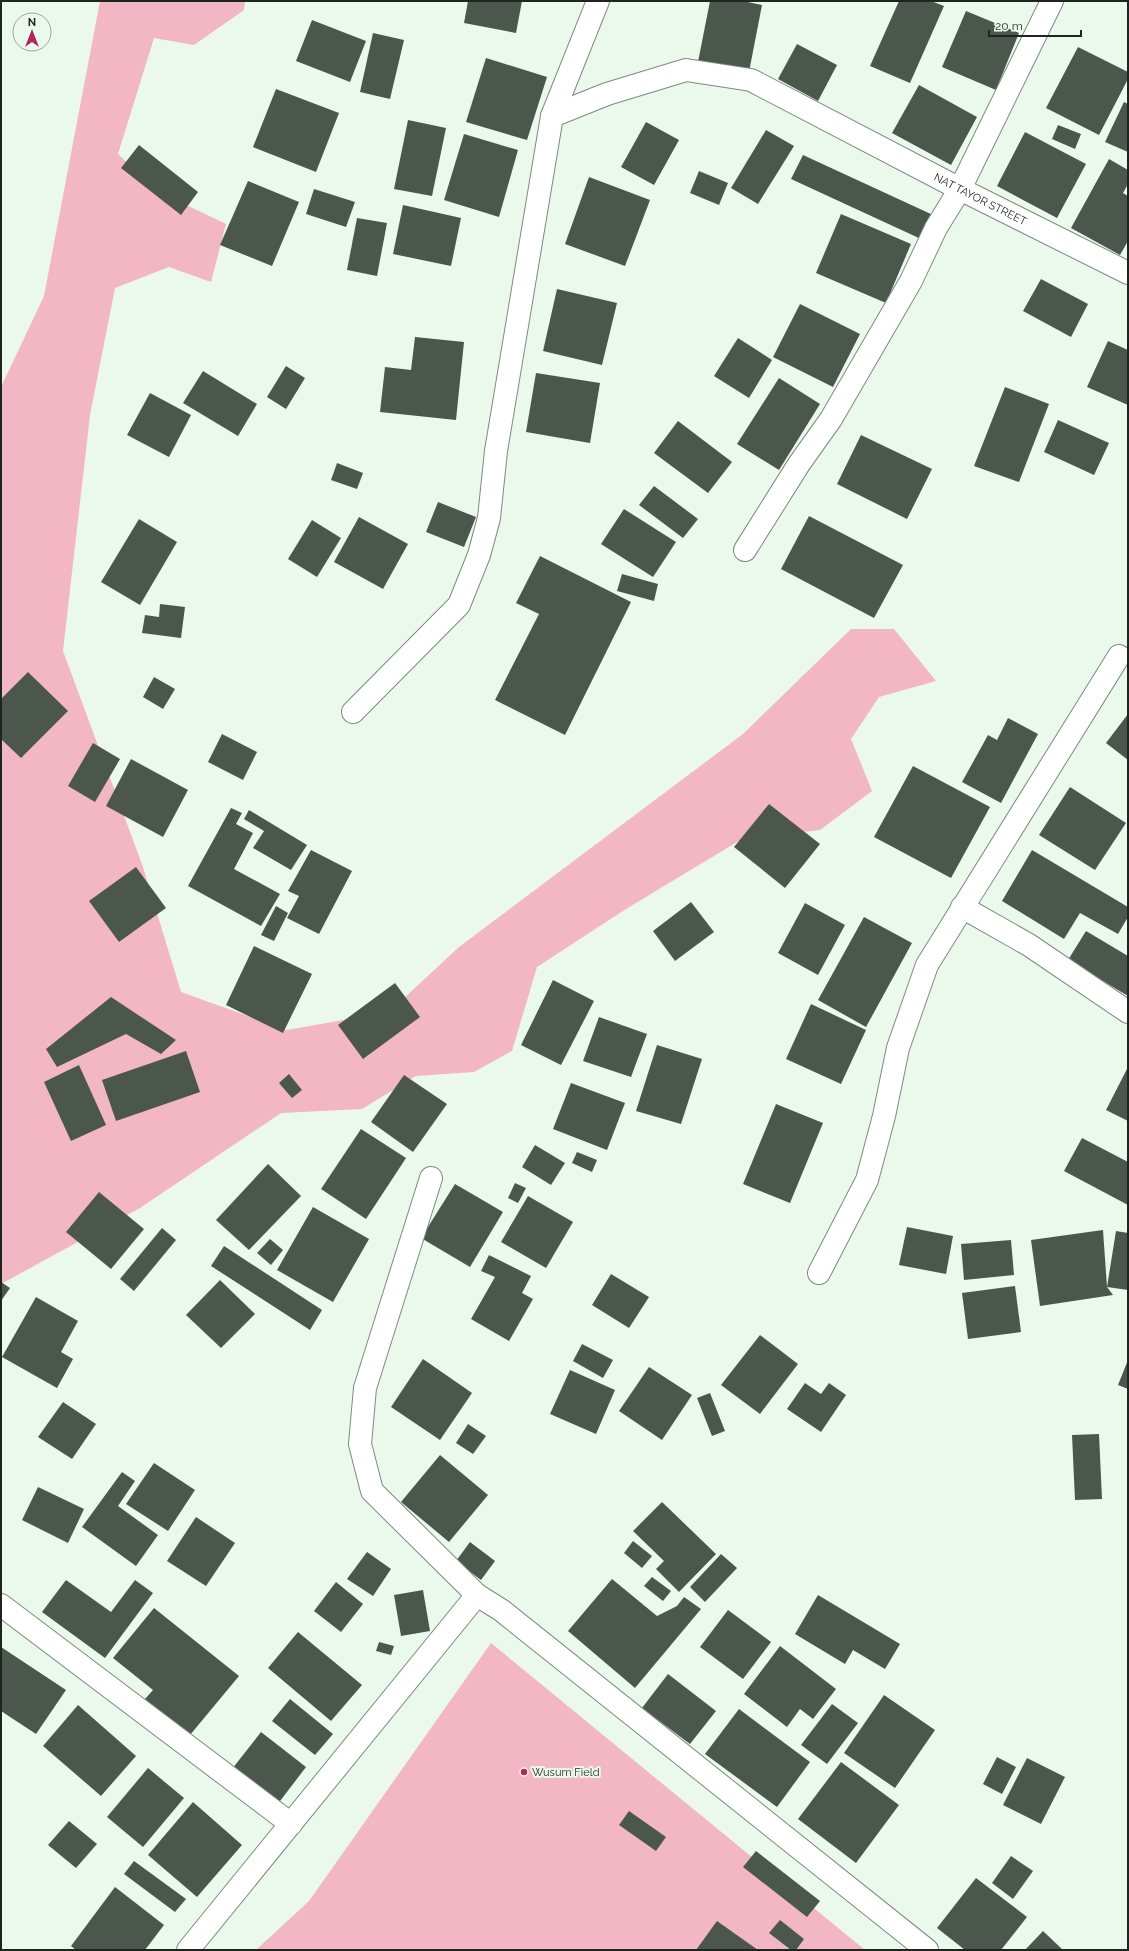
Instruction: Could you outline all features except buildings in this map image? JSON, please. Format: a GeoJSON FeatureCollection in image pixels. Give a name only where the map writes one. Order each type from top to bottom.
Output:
{"type":"FeatureCollection","features":[{"type":"Feature","properties":{"kind":"street"},"geometry":{"type":"LineString","coordinates":[[353,712],[459,605],[479,555],[489,518],[496,451],[552,116],[598,1]]}},
{"type":"Feature","properties":{"kind":"street"},"geometry":{"type":"LineString","coordinates":[[745,550],[799,464],[831,419],[911,281],[936,228],[960,189],[1052,1]]}},
{"type":"Feature","properties":{"kind":"street","name":"NAT TAYOR STREET"},"geometry":{"type":"LineString","coordinates":[[552,116],[607,94],[686,70],[751,80],[960,189],[1128,274]]}},
{"type":"Feature","properties":{"kind":"street"},"geometry":{"type":"LineString","coordinates":[[819,1273],[867,1180],[884,1116],[898,1048],[927,964],[1119,656]]}},
{"type":"Feature","properties":{"kind":"street"},"geometry":{"type":"LineString","coordinates":[[962,907],[1029,945],[1128,1012]]}},
{"type":"Feature","properties":{"kind":"street"},"geometry":{"type":"LineString","coordinates":[[432,1178],[365,1388],[360,1444],[372,1491],[477,1595],[501,1610],[927,1950]]}},
{"type":"Feature","properties":{"kind":"street"},"geometry":{"type":"LineString","coordinates":[[188,1950],[477,1595]]}},
{"type":"Feature","properties":{"kind":"street"},"geometry":{"type":"LineString","coordinates":[[1,1605],[291,1824]]}},
{"type":"Feature","properties":{"kind":"shaded area"},"geometry":{"type":"Polygon","coordinates":[[[100,1],[245,1],[244,10],[194,45],[154,38],[118,154],[155,190],[226,224],[211,282],[169,267],[115,288],[90,415],[63,651],[143,867],[181,992],[287,1030],[389,1012],[459,947],[743,734],[851,629],[894,629],[936,681],[879,697],[851,739],[872,791],[820,830],[742,839],[626,909],[537,967],[512,1051],[474,1072],[416,1076],[362,1109],[281,1113],[140,1208],[1,1284],[1,387],[44,296],[100,1]]]}},
{"type":"Feature","properties":{"kind":"shaded area","name":"Wusum Field"},"geometry":{"type":"Polygon","coordinates":[[[491,1643],[865,1950],[256,1950],[309,1901],[491,1643]]]}},
{"type":"Feature","properties":{"kind":"place","name":"Wusum Field"},"geometry":{"type":"Point","coordinates":[524,1772]}}]}
